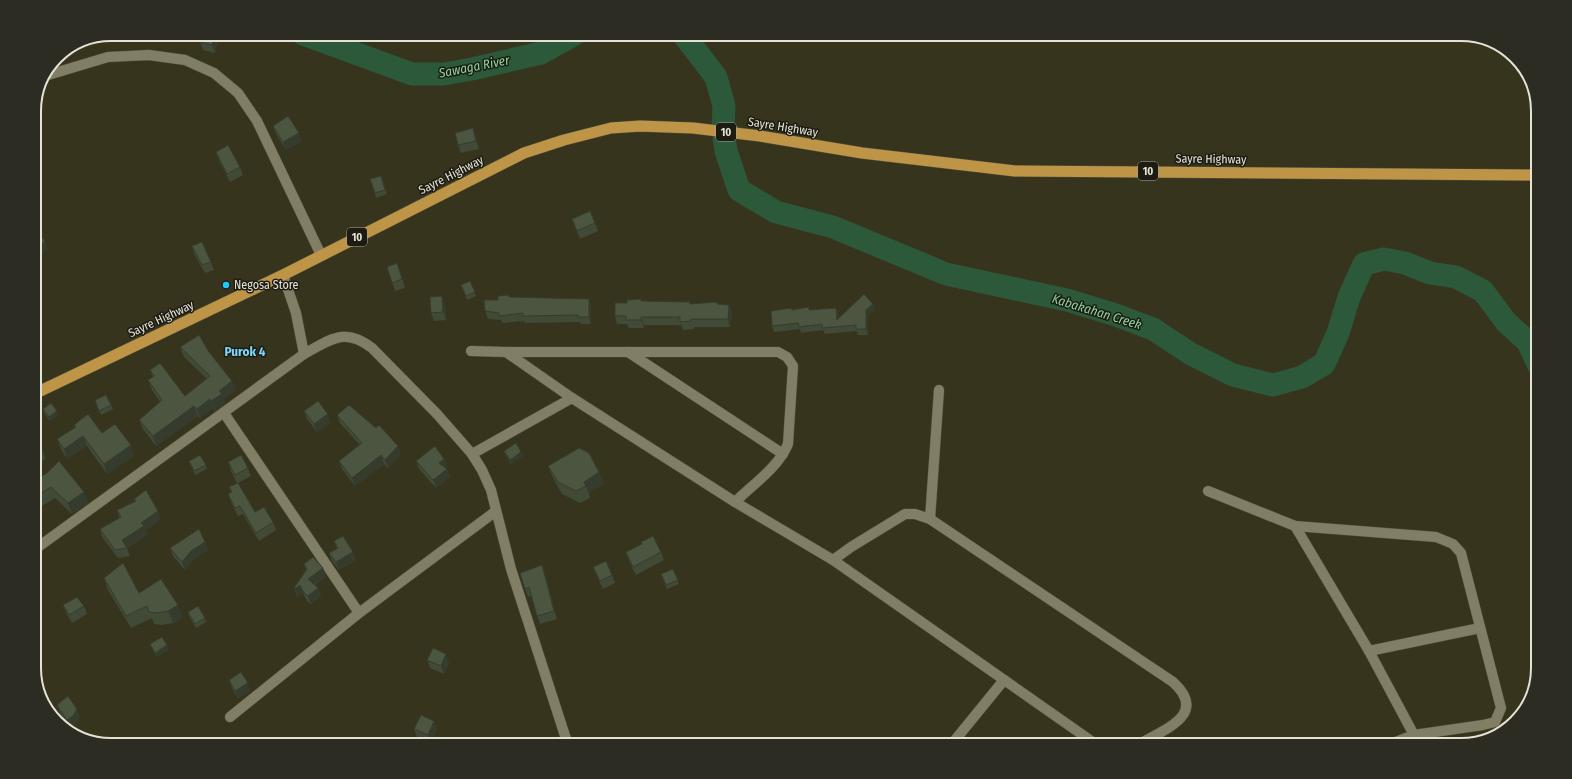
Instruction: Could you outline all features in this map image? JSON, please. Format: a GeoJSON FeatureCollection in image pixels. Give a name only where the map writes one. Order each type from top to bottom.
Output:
{"type":"FeatureCollection","features":[{"type":"Feature","properties":{"kind":"highway","name":"Sayre Highway"},"geometry":{"type":"LineString","coordinates":[[41,391],[283,275],[524,153],[564,140],[611,128],[640,126],[693,128],[760,136],[862,153],[1015,170],[1531,175]]}},
{"type":"Feature","properties":{"kind":"street"},"geometry":{"type":"LineString","coordinates":[[52,74],[108,57],[149,55],[185,60],[214,73],[238,93],[257,121],[321,255]]}},
{"type":"Feature","properties":{"kind":"street"},"geometry":{"type":"LineString","coordinates":[[283,275],[296,314],[304,354]]}},
{"type":"Feature","properties":{"kind":"street"},"geometry":{"type":"LineString","coordinates":[[41,545],[304,354],[342,335],[361,340],[372,348],[406,381],[472,454],[482,470],[491,490],[511,569],[566,738]]}},
{"type":"Feature","properties":{"kind":"street"},"geometry":{"type":"LineString","coordinates":[[471,351],[778,352],[787,357],[793,366],[788,444],[783,454],[735,502]]}},
{"type":"Feature","properties":{"kind":"street"},"geometry":{"type":"LineString","coordinates":[[506,352],[572,398],[735,502],[833,560],[1087,738]]}},
{"type":"Feature","properties":{"kind":"street"},"geometry":{"type":"LineString","coordinates":[[628,352],[783,454]]}},
{"type":"Feature","properties":{"kind":"street"},"geometry":{"type":"LineString","coordinates":[[930,519],[939,390]]}},
{"type":"Feature","properties":{"kind":"street"},"geometry":{"type":"LineString","coordinates":[[472,454],[572,398]]}},
{"type":"Feature","properties":{"kind":"street"},"geometry":{"type":"LineString","coordinates":[[224,413],[360,613]]}},
{"type":"Feature","properties":{"kind":"street"},"geometry":{"type":"LineString","coordinates":[[1208,491],[1295,526],[1436,537],[1453,544],[1462,553],[1501,708],[1499,716],[1495,722],[1483,725],[1414,735],[1406,738]]}},
{"type":"Feature","properties":{"kind":"street"},"geometry":{"type":"LineString","coordinates":[[230,717],[360,613],[496,511]]}},
{"type":"Feature","properties":{"kind":"street"},"geometry":{"type":"LineString","coordinates":[[833,560],[851,547],[905,514],[930,519],[1173,682],[1184,691],[1188,702],[1185,714],[1178,721],[1150,738]]}},
{"type":"Feature","properties":{"kind":"street"},"geometry":{"type":"LineString","coordinates":[[1295,526],[1369,650],[1414,735]]}},
{"type":"Feature","properties":{"kind":"street"},"geometry":{"type":"LineString","coordinates":[[1369,650],[1480,628]]}},
{"type":"Feature","properties":{"kind":"street"},"geometry":{"type":"LineString","coordinates":[[957,738],[1004,680]]}},
{"type":"Feature","properties":{"kind":"building"},"geometry":{"type":"Polygon","coordinates":[[[200,41],[213,41],[212,45],[200,41]]]}},
{"type":"Feature","properties":{"kind":"building"},"geometry":{"type":"Polygon","coordinates":[[[288,116],[299,133],[283,142],[273,126],[288,116]]]}},
{"type":"Feature","properties":{"kind":"building"},"geometry":{"type":"Polygon","coordinates":[[[473,128],[476,141],[458,145],[455,133],[473,128]]]}},
{"type":"Feature","properties":{"kind":"building"},"geometry":{"type":"Polygon","coordinates":[[[228,145],[240,167],[227,174],[216,152],[228,145]]]}},
{"type":"Feature","properties":{"kind":"building"},"geometry":{"type":"Polygon","coordinates":[[[381,176],[385,190],[375,193],[370,179],[381,176]]]}},
{"type":"Feature","properties":{"kind":"building"},"geometry":{"type":"Polygon","coordinates":[[[590,211],[595,223],[577,231],[572,219],[590,211]]]}},
{"type":"Feature","properties":{"kind":"building"},"geometry":{"type":"Polygon","coordinates":[[[41,235],[45,241],[41,245],[41,235]]]}},
{"type":"Feature","properties":{"kind":"building"},"geometry":{"type":"Polygon","coordinates":[[[202,242],[211,262],[202,265],[192,246],[202,242]]]}},
{"type":"Feature","properties":{"kind":"building"},"geometry":{"type":"Polygon","coordinates":[[[397,263],[402,279],[392,283],[387,267],[397,263]]]}},
{"type":"Feature","properties":{"kind":"building"},"geometry":{"type":"Polygon","coordinates":[[[470,281],[475,292],[466,296],[461,285],[470,281]]]}},
{"type":"Feature","properties":{"kind":"building"},"geometry":{"type":"Polygon","coordinates":[[[864,294],[873,304],[866,310],[866,329],[856,329],[856,325],[822,328],[822,324],[799,327],[798,323],[772,326],[771,311],[791,308],[792,310],[809,307],[809,310],[836,308],[837,320],[864,294]]]}},
{"type":"Feature","properties":{"kind":"building"},"geometry":{"type":"Polygon","coordinates":[[[509,295],[509,297],[589,299],[589,317],[578,317],[578,315],[523,316],[523,313],[499,316],[499,313],[485,311],[484,300],[498,300],[498,296],[509,295]]]}},
{"type":"Feature","properties":{"kind":"building"},"geometry":{"type":"Polygon","coordinates":[[[442,296],[443,312],[431,313],[430,297],[442,296]]]}},
{"type":"Feature","properties":{"kind":"building"},"geometry":{"type":"Polygon","coordinates":[[[641,299],[641,301],[690,302],[690,304],[717,302],[717,304],[729,305],[728,319],[691,319],[691,321],[680,322],[680,317],[641,317],[641,320],[626,320],[626,316],[615,316],[615,303],[627,303],[627,300],[641,299]]]}},
{"type":"Feature","properties":{"kind":"building"},"geometry":{"type":"Polygon","coordinates":[[[199,335],[209,352],[232,381],[219,391],[222,394],[211,401],[210,399],[197,409],[194,406],[153,436],[139,420],[162,400],[148,380],[154,376],[150,370],[160,363],[185,396],[210,376],[180,347],[199,335]]]}},
{"type":"Feature","properties":{"kind":"building"},"geometry":{"type":"Polygon","coordinates":[[[106,395],[111,405],[99,411],[95,400],[106,395]]]}},
{"type":"Feature","properties":{"kind":"building"},"geometry":{"type":"Polygon","coordinates":[[[318,401],[328,414],[314,424],[304,411],[318,401]]]}},
{"type":"Feature","properties":{"kind":"building"},"geometry":{"type":"Polygon","coordinates":[[[51,403],[57,411],[49,417],[43,409],[51,403]]]}},
{"type":"Feature","properties":{"kind":"building"},"geometry":{"type":"Polygon","coordinates":[[[349,405],[376,428],[379,425],[398,446],[385,460],[381,455],[352,478],[339,461],[362,443],[337,415],[349,405]]]}},
{"type":"Feature","properties":{"kind":"building"},"geometry":{"type":"Polygon","coordinates":[[[88,414],[102,433],[115,424],[131,445],[104,464],[83,436],[64,449],[57,439],[76,427],[74,425],[88,414]]]}},
{"type":"Feature","properties":{"kind":"building"},"geometry":{"type":"Polygon","coordinates":[[[516,443],[521,452],[510,460],[504,451],[516,443]]]}},
{"type":"Feature","properties":{"kind":"building"},"geometry":{"type":"Polygon","coordinates":[[[435,446],[444,459],[439,463],[447,469],[433,480],[416,461],[435,446]]]}},
{"type":"Feature","properties":{"kind":"building"},"geometry":{"type":"Polygon","coordinates":[[[579,448],[589,453],[599,472],[584,482],[586,486],[576,491],[558,482],[548,466],[579,448]]]}},
{"type":"Feature","properties":{"kind":"building"},"geometry":{"type":"Polygon","coordinates":[[[200,455],[206,465],[194,471],[189,461],[200,455]]]}},
{"type":"Feature","properties":{"kind":"building"},"geometry":{"type":"Polygon","coordinates":[[[241,455],[248,468],[235,475],[228,462],[241,455]]]}},
{"type":"Feature","properties":{"kind":"building"},"geometry":{"type":"Polygon","coordinates":[[[59,461],[84,492],[68,503],[51,487],[41,493],[41,477],[59,461]]]}},
{"type":"Feature","properties":{"kind":"building"},"geometry":{"type":"Polygon","coordinates":[[[238,483],[255,512],[264,507],[273,522],[256,533],[240,506],[235,508],[228,494],[232,492],[229,487],[238,483]]]}},
{"type":"Feature","properties":{"kind":"building"},"geometry":{"type":"Polygon","coordinates":[[[146,490],[158,511],[141,523],[144,526],[122,540],[127,548],[115,550],[100,529],[121,517],[117,510],[136,501],[134,499],[146,490]]]}},
{"type":"Feature","properties":{"kind":"building"},"geometry":{"type":"Polygon","coordinates":[[[199,529],[205,542],[191,551],[182,562],[170,548],[199,529]]]}},
{"type":"Feature","properties":{"kind":"building"},"geometry":{"type":"Polygon","coordinates":[[[343,536],[353,552],[336,562],[329,553],[338,548],[334,541],[343,536]]]}},
{"type":"Feature","properties":{"kind":"building"},"geometry":{"type":"Polygon","coordinates":[[[653,536],[661,552],[633,567],[626,552],[642,544],[641,542],[653,536]]]}},
{"type":"Feature","properties":{"kind":"building"},"geometry":{"type":"Polygon","coordinates":[[[313,557],[323,568],[308,579],[318,588],[308,596],[304,593],[300,585],[295,589],[294,588],[307,569],[304,564],[313,557]]]}},
{"type":"Feature","properties":{"kind":"building"},"geometry":{"type":"Polygon","coordinates":[[[606,561],[612,575],[600,581],[593,567],[606,561]]]}},
{"type":"Feature","properties":{"kind":"building"},"geometry":{"type":"Polygon","coordinates":[[[123,563],[139,593],[161,579],[178,605],[168,611],[157,613],[149,612],[147,606],[126,616],[104,578],[123,563]]]}},
{"type":"Feature","properties":{"kind":"building"},"geometry":{"type":"Polygon","coordinates":[[[542,565],[554,611],[537,616],[529,587],[525,589],[520,573],[542,565]]]}},
{"type":"Feature","properties":{"kind":"building"},"geometry":{"type":"Polygon","coordinates":[[[673,569],[678,580],[666,585],[661,574],[673,569]]]}},
{"type":"Feature","properties":{"kind":"building"},"geometry":{"type":"Polygon","coordinates":[[[77,597],[84,606],[69,615],[63,605],[77,597]]]}},
{"type":"Feature","properties":{"kind":"building"},"geometry":{"type":"Polygon","coordinates":[[[198,606],[205,618],[195,624],[188,612],[198,606]]]}},
{"type":"Feature","properties":{"kind":"building"},"geometry":{"type":"Polygon","coordinates":[[[162,637],[167,645],[155,653],[150,644],[162,637]]]}},
{"type":"Feature","properties":{"kind":"building"},"geometry":{"type":"Polygon","coordinates":[[[433,648],[446,654],[441,666],[427,660],[433,648]]]}},
{"type":"Feature","properties":{"kind":"building"},"geometry":{"type":"Polygon","coordinates":[[[241,672],[248,683],[235,691],[229,680],[241,672]]]}},
{"type":"Feature","properties":{"kind":"building"},"geometry":{"type":"Polygon","coordinates":[[[68,696],[77,709],[73,716],[67,720],[57,705],[68,696]]]}},
{"type":"Feature","properties":{"kind":"building"},"geometry":{"type":"Polygon","coordinates":[[[421,715],[434,721],[428,735],[414,729],[421,715]]]}},
{"type":"Feature","properties":{"kind":"waterway","name":"Sawaga River"},"geometry":{"type":"LineString","coordinates":[[322,41],[412,74],[444,74],[472,69],[541,53],[562,41]]}},
{"type":"Feature","properties":{"kind":"waterway","name":"Kabakahan Creek"},"geometry":{"type":"LineString","coordinates":[[688,41],[716,77],[724,106],[723,129],[726,151],[739,190],[776,212],[833,227],[946,274],[1067,300],[1116,315],[1153,329],[1191,354],[1233,375],[1273,385],[1302,377],[1324,364],[1338,333],[1349,297],[1364,264],[1384,259],[1405,263],[1430,273],[1456,277],[1483,291],[1506,322],[1528,342],[1531,349]]}},
{"type":"Feature","properties":{"kind":"place","name":"Negosa Store"},"geometry":{"type":"Point","coordinates":[226,285]}},
{"type":"Feature","properties":{"kind":"district","name":"Purok 4"},"geometry":{"type":"Point","coordinates":[245,351]}}]}
